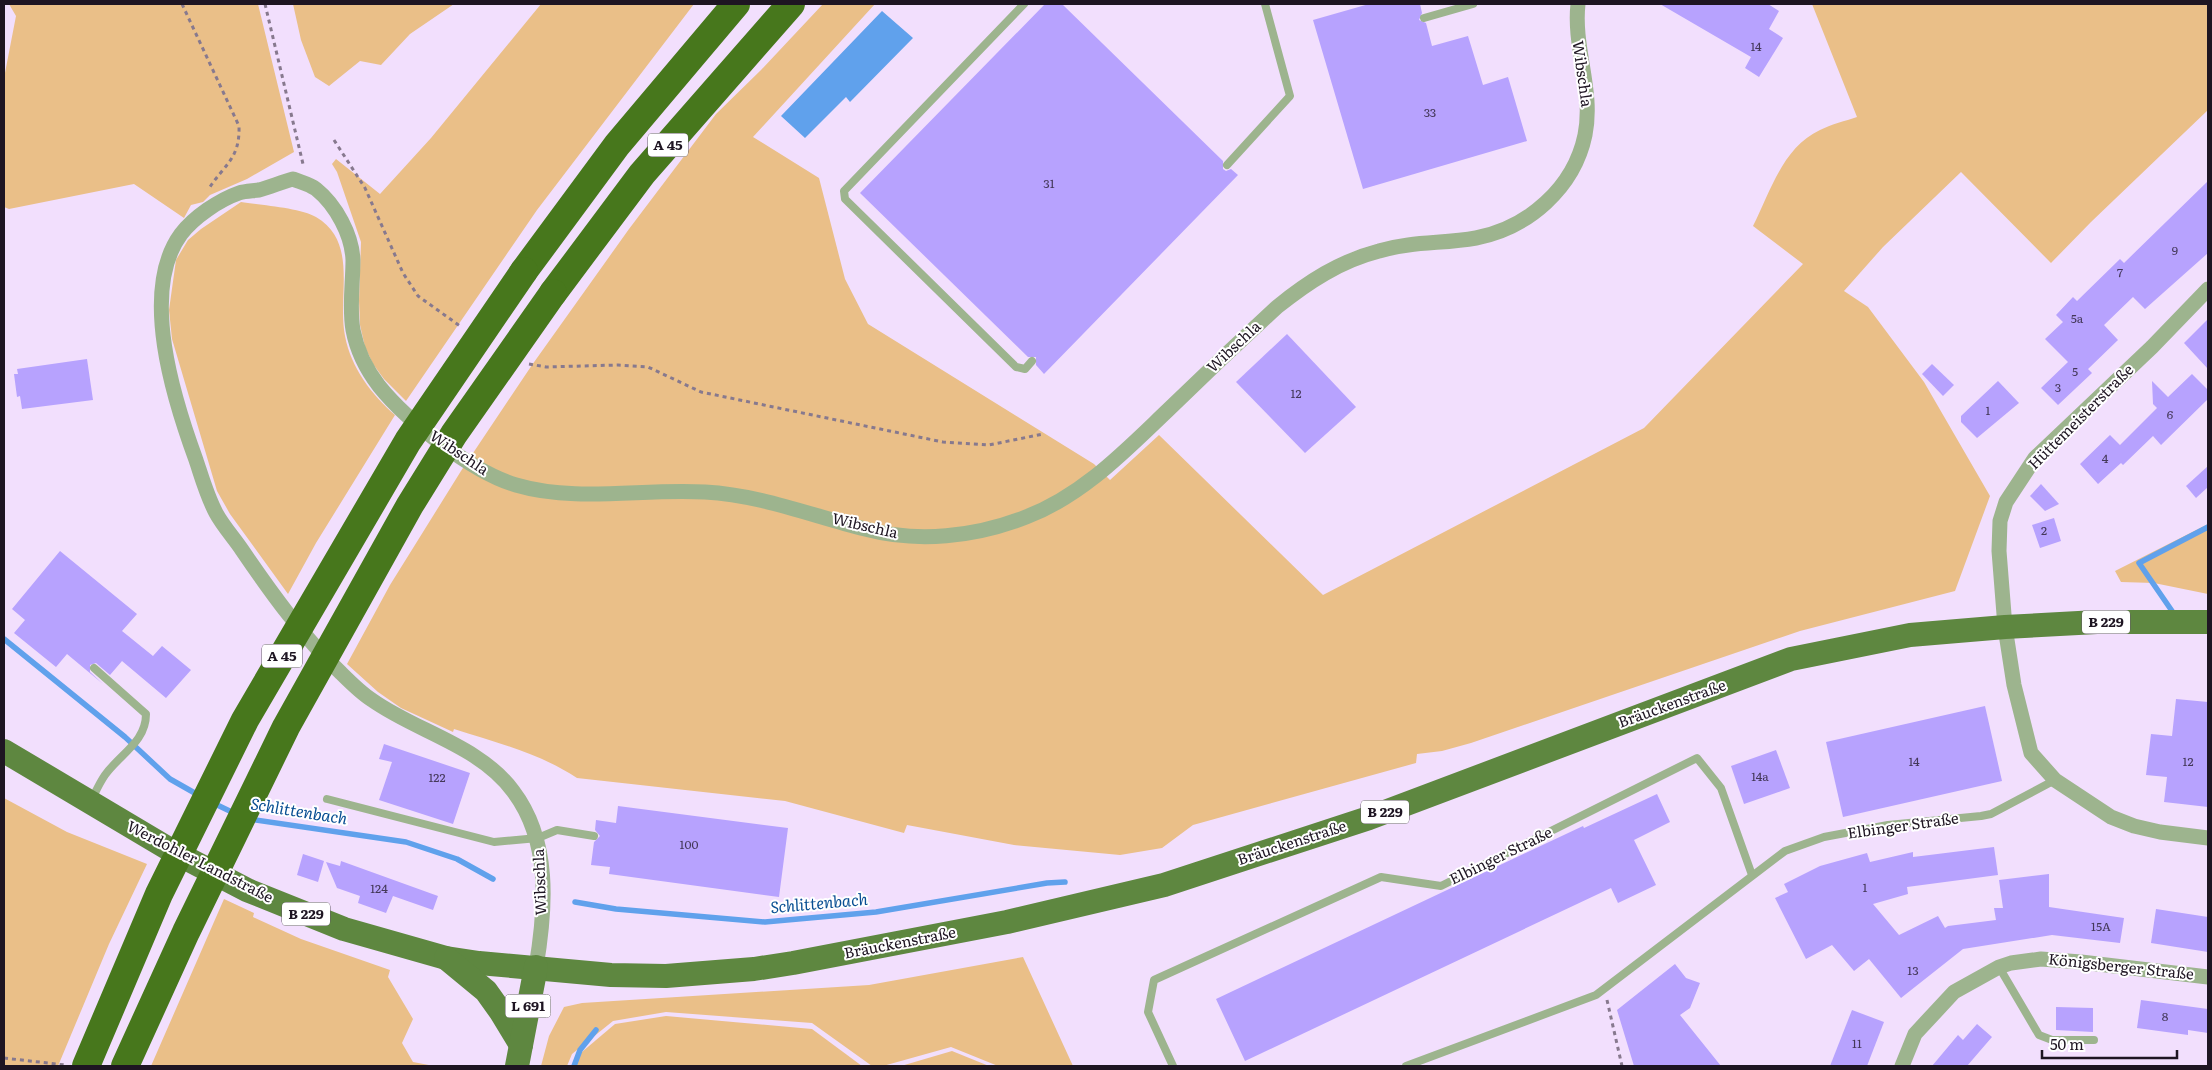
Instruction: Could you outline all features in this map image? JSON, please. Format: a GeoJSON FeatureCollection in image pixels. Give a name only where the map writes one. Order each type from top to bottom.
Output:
{"type":"FeatureCollection","features":[{"type":"Feature","properties":{"kind":"highway","name":"A 45"},"geometry":{"type":"LineString","coordinates":[[86,1066],[159,894],[245,720],[408,441],[524,272],[618,145],[736,4]]}},
{"type":"Feature","properties":{"kind":"highway","name":"A 45"},"geometry":{"type":"LineString","coordinates":[[125,1066],[186,932],[286,727],[410,505],[454,434],[554,292],[642,174],[791,4]]}},
{"type":"Feature","properties":{"kind":"main road","name":"Bräuckenstraße"},"geometry":{"type":"LineString","coordinates":[[536,967],[611,975],[657,976],[754,969],[1008,922],[1164,885],[1369,818],[1791,659],[1910,635],[2097,622],[2208,622]]}},
{"type":"Feature","properties":{"kind":"main road","name":"Werdohler Landstraße"},"geometry":{"type":"LineString","coordinates":[[4,751],[174,852],[247,890],[344,929],[446,958],[536,967]]}},
{"type":"Feature","properties":{"kind":"main road","name":"B 229"},"geometry":{"type":"LineString","coordinates":[[446,958],[486,992],[501,1012],[519,1056]]}},
{"type":"Feature","properties":{"kind":"main road","name":"L 691"},"geometry":{"type":"LineString","coordinates":[[519,1056],[536,967]]}},
{"type":"Feature","properties":{"kind":"street","name":"Wibschla"},"geometry":{"type":"LineString","coordinates":[[536,967],[542,932],[542,882],[538,838],[530,818],[513,791],[492,768],[372,701],[340,672],[280,606],[217,514],[186,429],[168,364],[162,330],[166,264],[170,251],[183,232],[218,202],[240,192],[259,190],[293,179],[318,191],[340,219],[349,238],[353,257],[353,328],[361,360],[378,385],[400,409],[468,462],[499,479],[518,486],[556,493],[660,490],[708,492],[760,500],[867,530],[899,535],[964,534],[1028,517],[1074,492],[1116,458],[1277,307],[1303,286],[1324,274],[1356,257],[1381,250],[1416,242],[1474,238],[1495,233],[1516,224],[1535,212],[1558,191],[1572,170],[1585,136],[1586,78],[1577,43],[1578,4]]}},
{"type":"Feature","properties":{"kind":"street","name":"Hüttemeisterstraße"},"geometry":{"type":"LineString","coordinates":[[2005,627],[2000,584],[2000,521],[2013,488],[2035,458],[2124,374],[2208,290]]}},
{"type":"Feature","properties":{"kind":"street"},"geometry":{"type":"LineString","coordinates":[[2005,627],[2014,685],[2031,753],[2055,780],[2111,817],[2134,826],[2160,832],[2208,838]]}},
{"type":"Feature","properties":{"kind":"street","name":"Königsberger Straße"},"geometry":{"type":"LineString","coordinates":[[1902,1066],[1915,1034],[1954,992],[1999,967],[2040,959],[2208,977]]}},
{"type":"Feature","properties":{"kind":"lane"},"geometry":{"type":"LineString","coordinates":[[1024,4],[844,192],[845,199],[1016,367],[1025,369],[1032,361]]}},
{"type":"Feature","properties":{"kind":"lane"},"geometry":{"type":"LineString","coordinates":[[1227,165],[1290,96],[1265,4]]}},
{"type":"Feature","properties":{"kind":"lane"},"geometry":{"type":"LineString","coordinates":[[1424,18],[1473,4]]}},
{"type":"Feature","properties":{"kind":"lane"},"geometry":{"type":"LineString","coordinates":[[89,803],[106,775],[139,738],[146,727],[146,714],[94,668]]}},
{"type":"Feature","properties":{"kind":"lane","name":"Elbinger Straße"},"geometry":{"type":"LineString","coordinates":[[1173,1066],[1148,1012],[1154,980],[1381,876],[1441,886],[1697,758],[1721,788],[1752,875]]}},
{"type":"Feature","properties":{"kind":"lane","name":"Elbinger Straße"},"geometry":{"type":"LineString","coordinates":[[1406,1066],[1604,990],[1785,851],[1824,838],[1888,825],[1991,814],[2055,780]]}},
{"type":"Feature","properties":{"kind":"lane"},"geometry":{"type":"LineString","coordinates":[[326,799],[494,842],[538,838],[557,830],[594,836]]}},
{"type":"Feature","properties":{"kind":"lane"},"geometry":{"type":"LineString","coordinates":[[1999,967],[2039,1035],[2052,1040],[2094,1040]]}},
{"type":"Feature","properties":{"kind":"path"},"geometry":{"type":"LineString","coordinates":[[182,4],[239,126],[240,142],[236,153],[206,192],[200,217]]}},
{"type":"Feature","properties":{"kind":"path"},"geometry":{"type":"LineString","coordinates":[[265,4],[303,164]]}},
{"type":"Feature","properties":{"kind":"path"},"geometry":{"type":"LineString","coordinates":[[334,140],[365,188],[403,273],[418,296],[464,328]]}},
{"type":"Feature","properties":{"kind":"path"},"geometry":{"type":"LineString","coordinates":[[525,361],[532,365],[546,367],[618,365],[648,367],[700,392],[831,421],[943,442],[989,446],[1043,434]]}},
{"type":"Feature","properties":{"kind":"path"},"geometry":{"type":"LineString","coordinates":[[1604,990],[1622,1066]]}},
{"type":"Feature","properties":{"kind":"path"},"geometry":{"type":"LineString","coordinates":[[4,1058],[74,1066]]}},
{"type":"Feature","properties":{"kind":"shaded area"},"geometry":{"type":"Polygon","coordinates":[[[9,4],[258,4],[294,152],[247,179],[210,195],[203,202],[191,205],[184,218],[134,184],[9,209],[4,207],[4,78],[16,16],[9,4]]]}},
{"type":"Feature","properties":{"kind":"shaded area"},"geometry":{"type":"Polygon","coordinates":[[[293,4],[454,4],[410,34],[381,65],[360,61],[329,86],[315,77],[301,40],[293,4]]]}},
{"type":"Feature","properties":{"kind":"shaded area"},"geometry":{"type":"Polygon","coordinates":[[[541,4],[694,4],[537,210],[406,401],[384,379],[373,364],[365,347],[360,325],[359,301],[361,242],[337,172],[332,164],[336,159],[380,194],[431,138],[541,4]]]}},
{"type":"Feature","properties":{"kind":"shaded area"},"geometry":{"type":"Polygon","coordinates":[[[823,4],[875,4],[753,137],[819,178],[845,279],[868,324],[1094,464],[1110,480],[1159,435],[1323,595],[1644,428],[1803,264],[1753,226],[1779,172],[1796,147],[1820,130],[1857,117],[1812,4],[2208,4],[2208,110],[2051,263],[1961,172],[1883,247],[1844,291],[1868,307],[1924,382],[1990,496],[1955,591],[1800,631],[1471,743],[1442,751],[1417,754],[1416,763],[1193,825],[1162,848],[1120,855],[1014,845],[907,825],[904,833],[785,801],[577,778],[533,755],[454,729],[453,732],[401,708],[378,692],[347,664],[390,585],[461,471],[532,365],[629,229],[716,114],[761,70],[823,4]]]}},
{"type":"Feature","properties":{"kind":"shaded area"},"geometry":{"type":"Polygon","coordinates":[[[241,202],[301,211],[316,217],[329,228],[338,241],[342,255],[344,271],[343,320],[348,348],[357,370],[371,390],[395,415],[316,543],[288,594],[230,514],[217,491],[172,339],[169,310],[176,260],[188,240],[241,202]]]}},
{"type":"Feature","properties":{"kind":"shaded area"},"geometry":{"type":"Polygon","coordinates":[[[2208,524],[2208,594],[2154,583],[2121,582],[2115,571],[2208,524]]]}},
{"type":"Feature","properties":{"kind":"shaded area"},"geometry":{"type":"Polygon","coordinates":[[[4,798],[67,832],[147,864],[109,944],[58,1066],[4,1066],[4,798]]]}},
{"type":"Feature","properties":{"kind":"shaded area"},"geometry":{"type":"Polygon","coordinates":[[[224,899],[254,913],[253,917],[301,939],[390,970],[388,977],[413,1019],[402,1043],[413,1062],[434,1066],[151,1066],[224,899]]]}},
{"type":"Feature","properties":{"kind":"shaded area"},"geometry":{"type":"Polygon","coordinates":[[[1023,957],[1073,1066],[998,1066],[951,1047],[883,1066],[872,1066],[812,1023],[666,1012],[613,1021],[572,1054],[567,1066],[541,1066],[549,1036],[564,1007],[582,1003],[869,985],[1023,957]]]}},
{"type":"Feature","properties":{"kind":"shaded area"},"geometry":{"type":"Polygon","coordinates":[[[666,1016],[812,1029],[862,1066],[572,1066],[576,1057],[615,1024],[666,1016]]]}},
{"type":"Feature","properties":{"kind":"shaded area"},"geometry":{"type":"Polygon","coordinates":[[[952,1051],[989,1066],[901,1066],[952,1051]]]}},
{"type":"Feature","properties":{"kind":"water"},"geometry":{"type":"Polygon","coordinates":[[[882,11],[913,38],[850,102],[846,97],[805,138],[781,116],[882,11]]]}},
{"type":"Feature","properties":{"kind":"building"},"geometry":{"type":"Polygon","coordinates":[[[1045,4],[1062,4],[1223,161],[1223,169],[1226,171],[1231,169],[1238,175],[1044,374],[1036,365],[1036,357],[1028,357],[860,193],[1045,4]]]}},
{"type":"Feature","properties":{"kind":"building"},"geometry":{"type":"Polygon","coordinates":[[[1369,4],[1420,4],[1422,13],[1419,20],[1426,23],[1432,46],[1468,36],[1483,85],[1508,77],[1527,141],[1363,189],[1313,20],[1369,4]]]}},
{"type":"Feature","properties":{"kind":"building"},"geometry":{"type":"Polygon","coordinates":[[[1660,4],[1768,4],[1779,11],[1769,29],[1783,38],[1759,77],[1745,68],[1751,57],[1660,4]]]}},
{"type":"Feature","properties":{"kind":"building"},"geometry":{"type":"Polygon","coordinates":[[[2208,181],[2208,253],[2145,309],[2133,297],[2104,325],[2118,340],[2088,369],[2092,373],[2058,405],[2041,388],[2068,362],[2045,339],[2063,322],[2056,315],[2073,297],[2077,301],[2120,259],[2124,263],[2208,181]]]}},
{"type":"Feature","properties":{"kind":"building"},"geometry":{"type":"Polygon","coordinates":[[[2208,319],[2208,369],[2184,343],[2208,319]]]}},
{"type":"Feature","properties":{"kind":"building"},"geometry":{"type":"Polygon","coordinates":[[[1287,334],[1356,407],[1305,453],[1236,382],[1287,334]]]}},
{"type":"Feature","properties":{"kind":"building"},"geometry":{"type":"Polygon","coordinates":[[[87,359],[93,400],[22,409],[20,396],[17,397],[14,374],[18,374],[17,369],[87,359]]]}},
{"type":"Feature","properties":{"kind":"building"},"geometry":{"type":"Polygon","coordinates":[[[1932,364],[1954,385],[1943,396],[1922,374],[1932,364]]]}},
{"type":"Feature","properties":{"kind":"building"},"geometry":{"type":"Polygon","coordinates":[[[2192,374],[2208,390],[2208,399],[2161,445],[2153,436],[2123,465],[2121,463],[2098,484],[2080,464],[2110,435],[2120,445],[2157,408],[2153,404],[2152,381],[2168,397],[2192,374]]]}},
{"type":"Feature","properties":{"kind":"building"},"geometry":{"type":"Polygon","coordinates":[[[1998,381],[2019,403],[1977,438],[1961,422],[1961,416],[1998,381]]]}},
{"type":"Feature","properties":{"kind":"building"},"geometry":{"type":"Polygon","coordinates":[[[2208,466],[2208,487],[2196,498],[2186,486],[2208,466]]]}},
{"type":"Feature","properties":{"kind":"building"},"geometry":{"type":"Polygon","coordinates":[[[2041,484],[2059,504],[2045,511],[2030,496],[2041,484]]]}},
{"type":"Feature","properties":{"kind":"building"},"geometry":{"type":"Polygon","coordinates":[[[2054,518],[2061,541],[2040,548],[2032,525],[2054,518]]]}},
{"type":"Feature","properties":{"kind":"building"},"geometry":{"type":"Polygon","coordinates":[[[60,551],[137,614],[122,631],[153,656],[162,646],[191,670],[166,698],[122,661],[110,675],[96,663],[90,665],[90,672],[103,684],[67,654],[56,667],[14,633],[25,620],[12,609],[60,551]]]}},
{"type":"Feature","properties":{"kind":"building"},"geometry":{"type":"Polygon","coordinates":[[[2176,699],[2208,702],[2208,807],[2164,802],[2167,777],[2146,775],[2151,734],[2172,736],[2176,699]]]}},
{"type":"Feature","properties":{"kind":"building"},"geometry":{"type":"Polygon","coordinates":[[[1985,706],[2002,781],[1843,817],[1826,742],[1985,706]]]}},
{"type":"Feature","properties":{"kind":"building"},"geometry":{"type":"Polygon","coordinates":[[[384,744],[470,773],[453,824],[379,800],[392,762],[379,759],[384,744]]]}},
{"type":"Feature","properties":{"kind":"building"},"geometry":{"type":"Polygon","coordinates":[[[1776,750],[1790,788],[1744,804],[1731,766],[1776,750]]]}},
{"type":"Feature","properties":{"kind":"building"},"geometry":{"type":"Polygon","coordinates":[[[1657,794],[1670,822],[1634,840],[1656,885],[1618,903],[1611,888],[1245,1061],[1216,999],[1583,826],[1584,828],[1657,794]]]}},
{"type":"Feature","properties":{"kind":"building"},"geometry":{"type":"Polygon","coordinates":[[[618,806],[788,828],[779,897],[609,874],[610,867],[591,865],[594,842],[600,836],[595,830],[596,820],[616,823],[618,806]]]}},
{"type":"Feature","properties":{"kind":"building"},"geometry":{"type":"Polygon","coordinates":[[[1994,847],[1998,875],[1907,887],[1908,894],[1873,904],[1899,935],[1938,916],[1945,928],[1948,926],[1996,920],[1994,908],[2003,908],[1999,880],[2049,874],[2049,907],[2124,918],[2120,943],[2052,935],[1963,949],[1901,998],[1869,959],[1854,971],[1832,945],[1806,959],[1775,898],[1788,892],[1784,884],[1820,866],[1867,853],[1870,862],[1913,852],[1913,857],[1994,847]]]}},
{"type":"Feature","properties":{"kind":"building"},"geometry":{"type":"Polygon","coordinates":[[[303,854],[324,861],[318,882],[297,875],[303,854]]]}},
{"type":"Feature","properties":{"kind":"building"},"geometry":{"type":"Polygon","coordinates":[[[341,861],[438,896],[433,910],[393,896],[386,913],[358,903],[360,896],[337,888],[326,862],[340,866],[341,861]]]}},
{"type":"Feature","properties":{"kind":"building"},"geometry":{"type":"Polygon","coordinates":[[[2156,909],[2208,917],[2208,952],[2151,943],[2156,909]]]}},
{"type":"Feature","properties":{"kind":"building"},"geometry":{"type":"Polygon","coordinates":[[[1675,964],[1686,978],[1700,983],[1690,1008],[1680,1015],[1721,1066],[1634,1066],[1617,1010],[1675,964]]]}},
{"type":"Feature","properties":{"kind":"building"},"geometry":{"type":"Polygon","coordinates":[[[2141,1000],[2208,1009],[2208,1033],[2188,1030],[2188,1035],[2137,1028],[2141,1000]]]}},
{"type":"Feature","properties":{"kind":"building"},"geometry":{"type":"Polygon","coordinates":[[[2056,1007],[2093,1008],[2093,1032],[2056,1030],[2056,1007]]]}},
{"type":"Feature","properties":{"kind":"building"},"geometry":{"type":"Polygon","coordinates":[[[1852,1010],[1884,1022],[1867,1066],[1830,1066],[1852,1010]]]}},
{"type":"Feature","properties":{"kind":"building"},"geometry":{"type":"Polygon","coordinates":[[[1977,1024],[1992,1037],[1967,1066],[1932,1066],[1958,1035],[1963,1040],[1977,1024]]]}},
{"type":"Feature","properties":{"kind":"waterway"},"geometry":{"type":"LineString","coordinates":[[2172,611],[2139,563],[2208,527]]}},
{"type":"Feature","properties":{"kind":"waterway","name":"Schlittenbach"},"geometry":{"type":"LineString","coordinates":[[4,639],[125,737],[170,779],[200,796]]}},
{"type":"Feature","properties":{"kind":"waterway","name":"Schlittenbach"},"geometry":{"type":"LineString","coordinates":[[213,803],[236,814]]}},
{"type":"Feature","properties":{"kind":"waterway","name":"Schlittenbach"},"geometry":{"type":"LineString","coordinates":[[249,819],[406,842],[457,859],[493,879]]}},
{"type":"Feature","properties":{"kind":"waterway","name":"Schlittenbach"},"geometry":{"type":"LineString","coordinates":[[575,902],[616,909],[765,922],[876,912],[1047,883],[1065,882]]}},
{"type":"Feature","properties":{"kind":"waterway"},"geometry":{"type":"LineString","coordinates":[[574,1066],[580,1050],[596,1030]]}}]}
